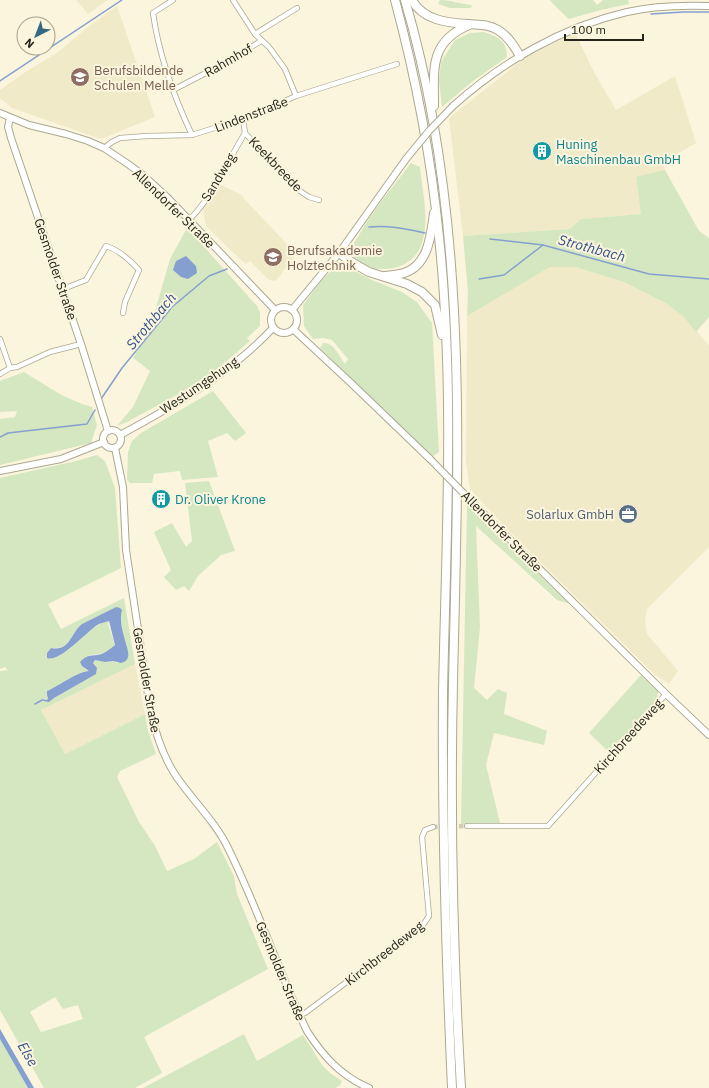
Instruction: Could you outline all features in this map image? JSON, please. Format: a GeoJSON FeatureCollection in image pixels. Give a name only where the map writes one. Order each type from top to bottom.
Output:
{"type":"FeatureCollection","features":[{"type":"Feature","properties":{"kind":"highway"},"geometry":{"type":"LineString","coordinates":[[395,0],[409,52],[418,94],[435,200],[442,269],[447,353],[448,437],[442,833],[452,1088]]}},
{"type":"Feature","properties":{"kind":"highway"},"geometry":{"type":"LineString","coordinates":[[405,0],[421,62],[434,122],[448,227],[455,337],[457,475],[452,838],[455,959],[461,1088]]}},
{"type":"Feature","properties":{"kind":"highway"},"geometry":{"type":"LineString","coordinates":[[412,0],[416,7],[436,20],[480,24],[499,31],[508,38],[520,56]]}},
{"type":"Feature","properties":{"kind":"highway"},"geometry":{"type":"LineString","coordinates":[[434,122],[434,76],[436,57],[441,45],[449,36],[458,29],[469,24]]}},
{"type":"Feature","properties":{"kind":"highway"},"geometry":{"type":"LineString","coordinates":[[383,276],[404,273],[414,269],[425,254],[431,236],[435,200]]}},
{"type":"Feature","properties":{"kind":"highway"},"geometry":{"type":"LineString","coordinates":[[339,253],[369,272],[407,284],[422,292],[435,305],[447,353]]}},
{"type":"Feature","properties":{"kind":"main road"},"geometry":{"type":"LineString","coordinates":[[292,310],[339,253],[406,159],[429,131],[453,106],[488,77],[520,56],[547,41],[578,27],[627,12],[666,7],[709,6]]}},
{"type":"Feature","properties":{"kind":"main road"},"geometry":{"type":"LineString","coordinates":[[0,113],[10,118]]}},
{"type":"Feature","properties":{"kind":"main road","name":"Allendorfer Straße"},"geometry":{"type":"LineString","coordinates":[[10,118],[28,125],[88,141],[104,148],[143,175],[189,220],[275,310]]}},
{"type":"Feature","properties":{"kind":"main road","name":"Gesmolder Straße"},"geometry":{"type":"LineString","coordinates":[[10,118],[8,127],[11,138],[63,289],[108,432]]}},
{"type":"Feature","properties":{"kind":"main road"},"geometry":{"type":"LineString","coordinates":[[281,307],[292,310],[297,319],[293,329],[285,333],[281,333],[273,328],[270,321],[275,310],[281,307]]}},
{"type":"Feature","properties":{"kind":"main road","name":"Westumgehung"},"geometry":{"type":"LineString","coordinates":[[120,435],[205,384],[244,355],[273,328]]}},
{"type":"Feature","properties":{"kind":"main road","name":"Allendorfer Straße"},"geometry":{"type":"LineString","coordinates":[[293,329],[430,459],[709,735]]}},
{"type":"Feature","properties":{"kind":"main road"},"geometry":{"type":"LineString","coordinates":[[113,430],[120,435],[121,443],[115,448],[109,448],[104,442],[104,435],[108,432],[113,430]]}},
{"type":"Feature","properties":{"kind":"main road"},"geometry":{"type":"LineString","coordinates":[[0,471],[61,459],[104,442]]}},
{"type":"Feature","properties":{"kind":"main road","name":"Gesmolder Straße"},"geometry":{"type":"LineString","coordinates":[[115,448],[124,486],[126,550],[129,579],[149,703],[155,730],[164,755],[176,776],[206,815],[229,849],[307,1031],[328,1060],[349,1077],[369,1088]]}},
{"type":"Feature","properties":{"kind":"street"},"geometry":{"type":"LineString","coordinates":[[173,0],[153,13],[165,66],[192,136]]}},
{"type":"Feature","properties":{"kind":"street"},"geometry":{"type":"LineString","coordinates":[[233,0],[255,34],[269,47],[285,69],[296,96]]}},
{"type":"Feature","properties":{"kind":"street"},"geometry":{"type":"LineString","coordinates":[[255,34],[297,8]]}},
{"type":"Feature","properties":{"kind":"street","name":"Rahmhof"},"geometry":{"type":"LineString","coordinates":[[173,90],[227,62],[261,41]]}},
{"type":"Feature","properties":{"kind":"street","name":"Lindenstraße"},"geometry":{"type":"LineString","coordinates":[[104,148],[120,138],[147,136],[192,136],[243,119],[296,96],[396,64]]}},
{"type":"Feature","properties":{"kind":"street","name":"Keekbreede"},"geometry":{"type":"LineString","coordinates":[[243,119],[245,133],[297,189],[308,197],[319,200]]}},
{"type":"Feature","properties":{"kind":"street","name":"Sandweg"},"geometry":{"type":"LineString","coordinates":[[189,220],[197,212],[218,180],[245,133]]}},
{"type":"Feature","properties":{"kind":"street"},"geometry":{"type":"LineString","coordinates":[[63,289],[86,280],[106,246],[113,248],[133,263],[139,270],[125,302],[123,314]]}},
{"type":"Feature","properties":{"kind":"street"},"geometry":{"type":"LineString","coordinates":[[0,339],[10,368]]}},
{"type":"Feature","properties":{"kind":"street"},"geometry":{"type":"LineString","coordinates":[[0,374],[10,368],[17,367],[50,352],[81,344]]}},
{"type":"Feature","properties":{"kind":"street","name":"Kirchbreedeweg"},"geometry":{"type":"LineString","coordinates":[[467,826],[548,826],[666,694]]}},
{"type":"Feature","properties":{"kind":"street","name":"Kirchbreedeweg"},"geometry":{"type":"LineString","coordinates":[[300,1015],[305,1013],[423,925],[429,916],[422,837],[425,830],[433,827]]}},
{"type":"Feature","properties":{"kind":"shaded area"},"geometry":{"type":"Polygon","coordinates":[[[76,0],[108,0],[88,14],[76,0]]]}},
{"type":"Feature","properties":{"kind":"shaded area","name":"Berufsbildende Schulen Melle"},"geometry":{"type":"Polygon","coordinates":[[[117,6],[155,117],[101,139],[12,108],[0,98],[0,90],[27,71],[52,56],[56,56],[56,54],[88,27],[117,6]]]}},
{"type":"Feature","properties":{"kind":"shaded area"},"geometry":{"type":"Polygon","coordinates":[[[575,33],[594,72],[616,110],[675,76],[696,143],[663,162],[665,170],[636,178],[642,214],[581,219],[570,229],[463,236],[449,118],[527,56],[575,33]]]}},
{"type":"Feature","properties":{"kind":"shaded area"},"geometry":{"type":"Polygon","coordinates":[[[221,185],[240,194],[296,254],[276,281],[269,280],[250,261],[246,264],[206,226],[203,209],[221,185]]]}},
{"type":"Feature","properties":{"kind":"shaded area"},"geometry":{"type":"Polygon","coordinates":[[[550,266],[575,267],[624,282],[667,304],[684,317],[709,345],[709,547],[647,609],[645,620],[647,634],[678,671],[669,684],[655,675],[504,526],[470,489],[466,463],[467,316],[550,266]]]}},
{"type":"Feature","properties":{"kind":"shaded area"},"geometry":{"type":"Polygon","coordinates":[[[135,664],[145,714],[65,754],[41,710],[135,664]]]}},
{"type":"Feature","properties":{"kind":"green space"},"geometry":{"type":"Polygon","coordinates":[[[440,0],[472,5],[471,8],[450,8],[438,4],[440,0]]]}},
{"type":"Feature","properties":{"kind":"green space"},"geometry":{"type":"Polygon","coordinates":[[[550,0],[593,0],[597,5],[603,0],[628,0],[629,4],[569,19],[550,0]]]}},
{"type":"Feature","properties":{"kind":"green space"},"geometry":{"type":"Polygon","coordinates":[[[484,32],[501,40],[507,51],[507,57],[473,81],[442,107],[439,81],[441,62],[455,40],[470,33],[484,32]]]}},
{"type":"Feature","properties":{"kind":"green space"},"geometry":{"type":"Polygon","coordinates":[[[411,163],[420,167],[425,213],[425,231],[417,253],[407,263],[395,268],[382,269],[370,267],[360,263],[353,256],[353,244],[376,208],[411,163]]]}},
{"type":"Feature","properties":{"kind":"green space"},"geometry":{"type":"Polygon","coordinates":[[[665,170],[699,231],[709,238],[709,317],[696,332],[684,317],[667,304],[624,282],[575,267],[550,267],[467,316],[468,292],[463,236],[570,229],[581,219],[641,214],[636,177],[665,170]]]}},
{"type":"Feature","properties":{"kind":"green space"},"geometry":{"type":"Polygon","coordinates":[[[187,228],[257,306],[260,312],[260,326],[247,338],[250,341],[217,369],[188,389],[117,426],[133,407],[150,371],[133,358],[149,332],[170,259],[187,228]]]}},
{"type":"Feature","properties":{"kind":"green space"},"geometry":{"type":"Polygon","coordinates":[[[343,265],[372,280],[402,292],[417,302],[432,323],[439,452],[432,457],[320,348],[323,343],[327,343],[336,350],[345,364],[348,359],[332,340],[323,338],[313,339],[304,326],[303,305],[331,271],[343,265]]]}},
{"type":"Feature","properties":{"kind":"green space"},"geometry":{"type":"Polygon","coordinates":[[[24,372],[65,397],[92,407],[97,425],[91,443],[0,465],[0,419],[15,417],[17,411],[0,412],[0,381],[24,372]]]}},
{"type":"Feature","properties":{"kind":"green space"},"geometry":{"type":"Polygon","coordinates":[[[213,391],[246,433],[235,441],[227,433],[208,441],[218,477],[182,480],[180,471],[154,474],[152,483],[130,483],[127,480],[128,452],[132,441],[141,433],[213,391]]]}},
{"type":"Feature","properties":{"kind":"green space"},"geometry":{"type":"Polygon","coordinates":[[[97,455],[105,461],[115,488],[121,568],[48,604],[61,629],[124,598],[135,664],[41,710],[65,754],[145,714],[148,731],[156,754],[120,771],[117,777],[139,822],[155,846],[167,871],[194,859],[217,842],[234,876],[237,894],[268,969],[144,1037],[162,1073],[135,1088],[44,1088],[0,1010],[0,671],[8,670],[5,667],[0,669],[0,478],[97,455]],[[116,607],[82,624],[78,627],[66,644],[62,647],[51,648],[47,653],[47,658],[59,656],[95,627],[109,621],[108,624],[115,645],[103,653],[89,655],[85,668],[89,671],[79,673],[47,691],[48,698],[47,700],[43,699],[43,701],[47,702],[51,700],[88,677],[93,676],[96,666],[93,663],[95,660],[105,662],[113,661],[118,663],[128,652],[116,607]],[[55,997],[30,1012],[41,1032],[83,1019],[78,1005],[63,1009],[55,997]]]}},
{"type":"Feature","properties":{"kind":"green space"},"geometry":{"type":"Polygon","coordinates":[[[209,481],[235,551],[221,555],[198,576],[189,591],[184,586],[176,590],[164,577],[171,570],[154,532],[172,523],[186,547],[192,541],[185,483],[209,481]]]}},
{"type":"Feature","properties":{"kind":"green space"},"geometry":{"type":"Polygon","coordinates":[[[467,505],[570,604],[557,600],[476,526],[480,627],[474,688],[487,700],[498,689],[507,693],[504,714],[547,731],[544,745],[494,733],[486,765],[500,823],[461,824],[467,505]]]}},
{"type":"Feature","properties":{"kind":"green space"},"geometry":{"type":"Polygon","coordinates":[[[641,675],[658,691],[657,700],[610,753],[589,733],[641,675]]]}},
{"type":"Feature","properties":{"kind":"green space"},"geometry":{"type":"Polygon","coordinates":[[[244,1034],[257,1061],[303,1035],[322,1065],[330,1073],[342,1081],[340,1085],[336,1088],[143,1088],[244,1034]]]}},
{"type":"Feature","properties":{"kind":"green space"},"geometry":{"type":"Polygon","coordinates":[[[0,1039],[28,1088],[0,1088],[0,1039]]]}},
{"type":"Feature","properties":{"kind":"water"},"geometry":{"type":"Polygon","coordinates":[[[186,256],[196,266],[197,273],[188,279],[181,277],[173,270],[176,261],[186,256]]]}},
{"type":"Feature","properties":{"kind":"water"},"geometry":{"type":"Polygon","coordinates":[[[116,607],[122,610],[121,623],[128,649],[127,659],[121,663],[95,660],[93,663],[97,668],[96,674],[49,702],[43,701],[42,699],[47,700],[48,698],[47,691],[79,673],[89,671],[82,666],[80,662],[84,658],[102,654],[115,645],[109,621],[94,627],[59,656],[47,658],[47,653],[51,648],[62,647],[66,644],[78,627],[82,624],[116,607]]]}},
{"type":"Feature","properties":{"kind":"water"},"geometry":{"type":"Polygon","coordinates":[[[0,1029],[34,1088],[28,1088],[0,1039],[0,1029]]]}},
{"type":"Feature","properties":{"kind":"waterway"},"geometry":{"type":"LineString","coordinates":[[0,81],[122,0]]}},
{"type":"Feature","properties":{"kind":"waterway"},"geometry":{"type":"LineString","coordinates":[[651,14],[709,12]]}},
{"type":"Feature","properties":{"kind":"waterway"},"geometry":{"type":"LineString","coordinates":[[369,227],[390,227],[425,233]]}},
{"type":"Feature","properties":{"kind":"waterway"},"geometry":{"type":"LineString","coordinates":[[490,239],[543,245]]}},
{"type":"Feature","properties":{"kind":"waterway","name":"Strothbach"},"geometry":{"type":"LineString","coordinates":[[479,279],[504,275],[543,245],[649,274],[709,279]]}},
{"type":"Feature","properties":{"kind":"waterway","name":"Strothbach"},"geometry":{"type":"LineString","coordinates":[[101,399],[122,368],[172,307],[209,276],[227,269]]}},
{"type":"Feature","properties":{"kind":"waterway","name":"Strothbach"},"geometry":{"type":"LineString","coordinates":[[0,437],[8,433],[87,424],[95,410]]}},
{"type":"Feature","properties":{"kind":"waterway"},"geometry":{"type":"LineString","coordinates":[[35,704],[42,700]]}},
{"type":"Feature","properties":{"kind":"tunnel"},"geometry":{"type":"LineString","coordinates":[[433,827],[467,826]]}},
{"type":"Feature","properties":{"kind":"place","name":"Berufsbildende Schulen Melle"},"geometry":{"type":"Point","coordinates":[80,77]}},
{"type":"Feature","properties":{"kind":"place","name":"Huning Maschinenbau GmbH"},"geometry":{"type":"Point","coordinates":[542,151]}},
{"type":"Feature","properties":{"kind":"place","name":"Berufsakademie Holztechnik"},"geometry":{"type":"Point","coordinates":[273,257]}},
{"type":"Feature","properties":{"kind":"place","name":"Dr. Oliver Krone"},"geometry":{"type":"Point","coordinates":[161,499]}},
{"type":"Feature","properties":{"kind":"place","name":"Solarlux GmbH"},"geometry":{"type":"Point","coordinates":[628,514]}},
{"type":"Feature","properties":{"kind":"water label","name":"Else"},"geometry":{"type":"Point","coordinates":[28,1054]}}]}
